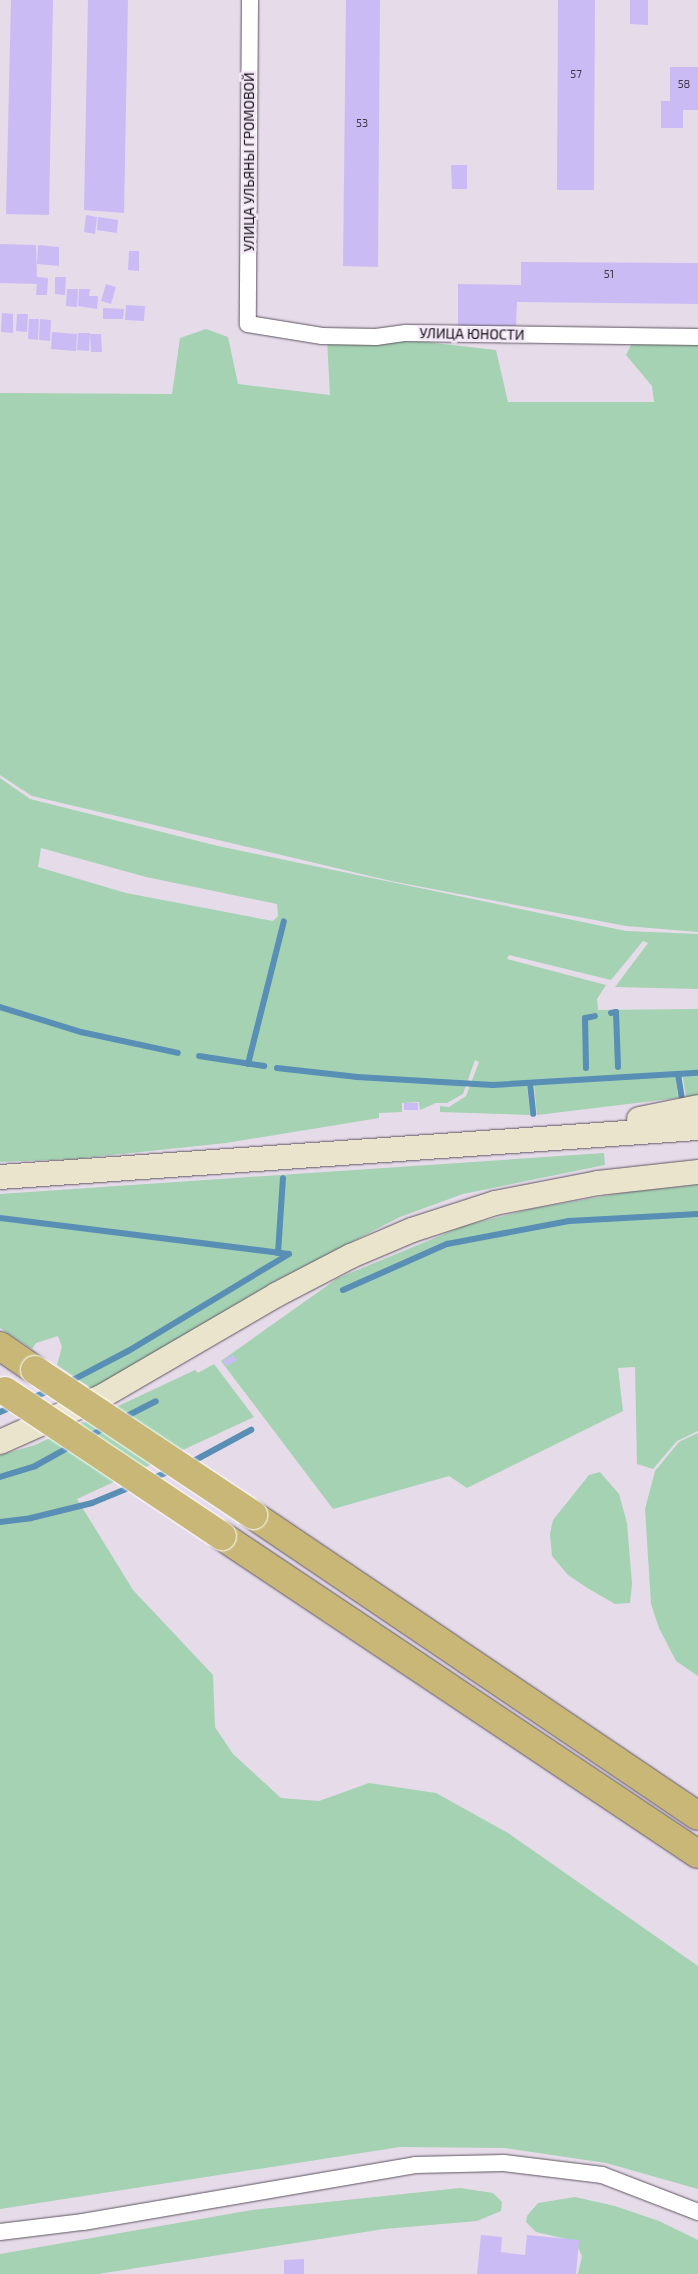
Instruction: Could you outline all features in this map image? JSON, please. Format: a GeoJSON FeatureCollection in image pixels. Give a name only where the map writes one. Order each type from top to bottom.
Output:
{"type":"FeatureCollection","features":[{"type":"Feature","properties":{"kind":"highway"},"geometry":{"type":"LineString","coordinates":[[0,1346],[698,1816]]}},
{"type":"Feature","properties":{"kind":"highway"},"geometry":{"type":"LineString","coordinates":[[2,1389],[698,1854]]}},
{"type":"Feature","properties":{"kind":"main road"},"geometry":{"type":"LineString","coordinates":[[552,1138],[698,1107]]}},
{"type":"Feature","properties":{"kind":"main road"},"geometry":{"type":"LineString","coordinates":[[0,1178],[698,1128]]}},
{"type":"Feature","properties":{"kind":"main road"},"geometry":{"type":"LineString","coordinates":[[0,1442],[101,1398],[276,1295],[351,1256],[412,1230],[495,1203],[588,1184],[698,1172]]}},
{"type":"Feature","properties":{"kind":"street","name":"УЛИЦА УЛЬЯНЫ ГРОМОВОЙ"},"geometry":{"type":"LineString","coordinates":[[248,324],[250,0]]}},
{"type":"Feature","properties":{"kind":"street","name":"УЛИЦА ЮНОСТИ"},"geometry":{"type":"LineString","coordinates":[[248,324],[322,336],[376,337],[406,333],[698,337]]}},
{"type":"Feature","properties":{"kind":"street"},"geometry":{"type":"LineString","coordinates":[[0,2232],[83,2222],[415,2165],[504,2164],[602,2175],[698,2212]]}},
{"type":"Feature","properties":{"kind":"green space"},"geometry":{"type":"Polygon","coordinates":[[[206,329],[228,337],[238,384],[330,395],[327,339],[425,342],[496,350],[508,402],[654,402],[652,386],[626,355],[633,341],[698,344],[698,932],[626,926],[391,881],[32,796],[0,775],[0,393],[172,394],[180,338],[206,329]]]}},
{"type":"Feature","properties":{"kind":"green space"},"geometry":{"type":"Polygon","coordinates":[[[0,778],[30,799],[218,846],[626,931],[698,934],[698,989],[615,987],[648,943],[643,941],[611,980],[509,955],[507,959],[606,985],[597,999],[598,1010],[698,1009],[698,1095],[686,1097],[683,1078],[676,1079],[678,1098],[537,1115],[534,1086],[527,1086],[530,1115],[440,1112],[440,1106],[449,1107],[466,1096],[479,1062],[475,1060],[463,1094],[447,1103],[436,1103],[420,1110],[419,1102],[402,1103],[402,1112],[379,1113],[379,1118],[226,1143],[74,1159],[0,1162],[0,778]],[[41,848],[38,867],[126,893],[273,921],[278,916],[277,904],[146,877],[41,848]]]}},
{"type":"Feature","properties":{"kind":"green space"},"geometry":{"type":"Polygon","coordinates":[[[604,1153],[605,1165],[463,1194],[400,1217],[277,1280],[92,1389],[57,1365],[62,1347],[58,1336],[36,1343],[32,1349],[0,1328],[0,1194],[604,1153]]]}},
{"type":"Feature","properties":{"kind":"green space"},"geometry":{"type":"Polygon","coordinates":[[[698,1185],[698,1431],[677,1441],[653,1469],[637,1464],[635,1367],[618,1368],[623,1411],[467,1488],[449,1476],[333,1509],[221,1361],[338,1278],[464,1226],[531,1209],[628,1192],[698,1185]]]}},
{"type":"Feature","properties":{"kind":"green space"},"geometry":{"type":"Polygon","coordinates":[[[214,1364],[254,1417],[77,1499],[133,1590],[213,1675],[215,1727],[233,1754],[281,1798],[319,1801],[369,1783],[436,1793],[508,1833],[698,1966],[698,2189],[606,2163],[505,2148],[400,2147],[0,2209],[0,1455],[35,1445],[195,1370],[198,1373],[214,1364]]]}},
{"type":"Feature","properties":{"kind":"green space"},"geometry":{"type":"Polygon","coordinates":[[[698,1433],[698,1676],[676,1661],[659,1628],[651,1604],[645,1509],[655,1471],[679,1442],[698,1433]]]}},
{"type":"Feature","properties":{"kind":"green space"},"geometry":{"type":"Polygon","coordinates":[[[600,1472],[619,1494],[627,1523],[632,1584],[630,1603],[615,1604],[589,1589],[568,1575],[552,1556],[550,1534],[553,1520],[589,1475],[600,1472]]]}},
{"type":"Feature","properties":{"kind":"green space"},"geometry":{"type":"Polygon","coordinates":[[[460,2188],[493,2193],[502,2202],[501,2211],[477,2221],[384,2229],[98,2274],[0,2274],[0,2254],[252,2210],[460,2188]]]}},
{"type":"Feature","properties":{"kind":"green space"},"geometry":{"type":"Polygon","coordinates":[[[575,2197],[615,2206],[659,2221],[698,2240],[698,2274],[578,2274],[582,2256],[575,2241],[536,2232],[526,2222],[527,2216],[538,2203],[575,2197]]]}},
{"type":"Feature","properties":{"kind":"building"},"geometry":{"type":"Polygon","coordinates":[[[11,0],[53,0],[49,215],[6,214],[11,0]]]}},
{"type":"Feature","properties":{"kind":"building"},"geometry":{"type":"Polygon","coordinates":[[[88,0],[128,0],[124,213],[84,210],[88,0]]]}},
{"type":"Feature","properties":{"kind":"building"},"geometry":{"type":"Polygon","coordinates":[[[346,0],[380,0],[378,267],[343,266],[346,0]]]}},
{"type":"Feature","properties":{"kind":"building"},"geometry":{"type":"Polygon","coordinates":[[[558,0],[595,0],[594,190],[557,190],[558,0]]]}},
{"type":"Feature","properties":{"kind":"building"},"geometry":{"type":"Polygon","coordinates":[[[630,0],[648,0],[648,25],[630,24],[630,0]]]}},
{"type":"Feature","properties":{"kind":"building"},"geometry":{"type":"Polygon","coordinates":[[[670,67],[698,67],[698,110],[683,110],[683,128],[661,128],[661,101],[670,101],[670,67]]]}},
{"type":"Feature","properties":{"kind":"building"},"geometry":{"type":"Polygon","coordinates":[[[451,165],[467,165],[467,189],[452,189],[451,165]]]}},
{"type":"Feature","properties":{"kind":"building"},"geometry":{"type":"Polygon","coordinates":[[[86,215],[97,217],[95,234],[84,232],[86,215]]]}},
{"type":"Feature","properties":{"kind":"building"},"geometry":{"type":"Polygon","coordinates":[[[98,217],[118,220],[117,233],[97,230],[98,217]]]}},
{"type":"Feature","properties":{"kind":"building"},"geometry":{"type":"Polygon","coordinates":[[[0,244],[36,245],[37,277],[48,278],[47,295],[36,295],[37,284],[0,283],[0,244]]]}},
{"type":"Feature","properties":{"kind":"building"},"geometry":{"type":"Polygon","coordinates":[[[38,245],[59,247],[59,266],[37,264],[38,245]]]}},
{"type":"Feature","properties":{"kind":"building"},"geometry":{"type":"Polygon","coordinates":[[[129,251],[139,251],[139,271],[128,270],[129,251]]]}},
{"type":"Feature","properties":{"kind":"building"},"geometry":{"type":"Polygon","coordinates":[[[521,262],[698,263],[698,304],[517,302],[516,326],[458,326],[458,284],[521,285],[521,262]]]}},
{"type":"Feature","properties":{"kind":"building"},"geometry":{"type":"Polygon","coordinates":[[[55,277],[66,277],[65,295],[55,294],[55,277]]]}},
{"type":"Feature","properties":{"kind":"building"},"geometry":{"type":"Polygon","coordinates":[[[106,284],[116,287],[111,304],[101,301],[106,284]]]}},
{"type":"Feature","properties":{"kind":"building"},"geometry":{"type":"Polygon","coordinates":[[[67,289],[78,289],[77,307],[66,306],[67,289]]]}},
{"type":"Feature","properties":{"kind":"building"},"geometry":{"type":"Polygon","coordinates":[[[79,289],[90,289],[89,296],[98,296],[97,309],[78,306],[79,289]]]}},
{"type":"Feature","properties":{"kind":"building"},"geometry":{"type":"Polygon","coordinates":[[[126,305],[145,306],[144,321],[125,320],[126,305]]]}},
{"type":"Feature","properties":{"kind":"building"},"geometry":{"type":"Polygon","coordinates":[[[103,308],[124,309],[123,319],[103,319],[103,308]]]}},
{"type":"Feature","properties":{"kind":"building"},"geometry":{"type":"Polygon","coordinates":[[[2,313],[13,314],[13,333],[1,332],[2,313]]]}},
{"type":"Feature","properties":{"kind":"building"},"geometry":{"type":"Polygon","coordinates":[[[17,314],[28,314],[27,332],[16,331],[17,314]]]}},
{"type":"Feature","properties":{"kind":"building"},"geometry":{"type":"Polygon","coordinates":[[[29,319],[39,319],[38,340],[28,339],[29,319]]]}},
{"type":"Feature","properties":{"kind":"building"},"geometry":{"type":"Polygon","coordinates":[[[40,319],[51,320],[50,341],[39,340],[40,319]]]}},
{"type":"Feature","properties":{"kind":"building"},"geometry":{"type":"Polygon","coordinates":[[[52,332],[77,334],[76,351],[51,349],[52,332]]]}},
{"type":"Feature","properties":{"kind":"building"},"geometry":{"type":"Polygon","coordinates":[[[78,333],[90,333],[89,351],[77,350],[78,333]]]}},
{"type":"Feature","properties":{"kind":"building"},"geometry":{"type":"Polygon","coordinates":[[[90,334],[101,334],[102,352],[91,352],[90,334]]]}},
{"type":"Feature","properties":{"kind":"building"},"geometry":{"type":"Polygon","coordinates":[[[404,1103],[418,1103],[418,1110],[404,1110],[404,1103]]]}},
{"type":"Feature","properties":{"kind":"building"},"geometry":{"type":"Polygon","coordinates":[[[233,1355],[237,1360],[226,1366],[223,1361],[233,1355]]]}},
{"type":"Feature","properties":{"kind":"building"},"geometry":{"type":"Polygon","coordinates":[[[481,2235],[502,2237],[501,2252],[525,2255],[527,2235],[579,2240],[576,2274],[477,2274],[481,2235]]]}},
{"type":"Feature","properties":{"kind":"building"},"geometry":{"type":"Polygon","coordinates":[[[304,2259],[304,2274],[284,2274],[284,2260],[304,2259]]]}},
{"type":"Feature","properties":{"kind":"waterway"},"geometry":{"type":"LineString","coordinates":[[248,1064],[284,921]]}},
{"type":"Feature","properties":{"kind":"waterway"},"geometry":{"type":"LineString","coordinates":[[0,1007],[81,1032],[178,1053]]}},
{"type":"Feature","properties":{"kind":"waterway"},"geometry":{"type":"LineString","coordinates":[[611,1013],[616,1012],[618,1067]]}},
{"type":"Feature","properties":{"kind":"waterway"},"geometry":{"type":"LineString","coordinates":[[586,1068],[585,1018],[595,1016]]}},
{"type":"Feature","properties":{"kind":"waterway"},"geometry":{"type":"LineString","coordinates":[[199,1056],[264,1066]]}},
{"type":"Feature","properties":{"kind":"waterway"},"geometry":{"type":"LineString","coordinates":[[277,1068],[357,1077],[493,1085],[698,1073]]}},
{"type":"Feature","properties":{"kind":"waterway"},"geometry":{"type":"LineString","coordinates":[[678,1074],[682,1098]]}},
{"type":"Feature","properties":{"kind":"waterway"},"geometry":{"type":"LineString","coordinates":[[530,1083],[533,1114]]}},
{"type":"Feature","properties":{"kind":"waterway"},"geometry":{"type":"LineString","coordinates":[[278,1253],[283,1178]]}},
{"type":"Feature","properties":{"kind":"waterway"},"geometry":{"type":"LineString","coordinates":[[343,1290],[447,1244],[569,1221],[698,1214]]}},
{"type":"Feature","properties":{"kind":"waterway"},"geometry":{"type":"LineString","coordinates":[[0,1218],[289,1254],[128,1351],[69,1382]]}},
{"type":"Feature","properties":{"kind":"waterway"},"geometry":{"type":"LineString","coordinates":[[30,1399],[50,1390]]}},
{"type":"Feature","properties":{"kind":"waterway"},"geometry":{"type":"LineString","coordinates":[[121,1419],[156,1401]]}},
{"type":"Feature","properties":{"kind":"waterway"},"geometry":{"type":"LineString","coordinates":[[0,1412],[14,1406]]}},
{"type":"Feature","properties":{"kind":"waterway"},"geometry":{"type":"LineString","coordinates":[[88,1437],[108,1426]]}},
{"type":"Feature","properties":{"kind":"waterway"},"geometry":{"type":"LineString","coordinates":[[188,1464],[251,1430]]}},
{"type":"Feature","properties":{"kind":"waterway"},"geometry":{"type":"LineString","coordinates":[[0,1477],[35,1466],[73,1445]]}},
{"type":"Feature","properties":{"kind":"waterway"},"geometry":{"type":"LineString","coordinates":[[151,1479],[172,1470]]}},
{"type":"Feature","properties":{"kind":"waterway"},"geometry":{"type":"LineString","coordinates":[[0,1522],[31,1518],[92,1503],[133,1486]]}}]}
